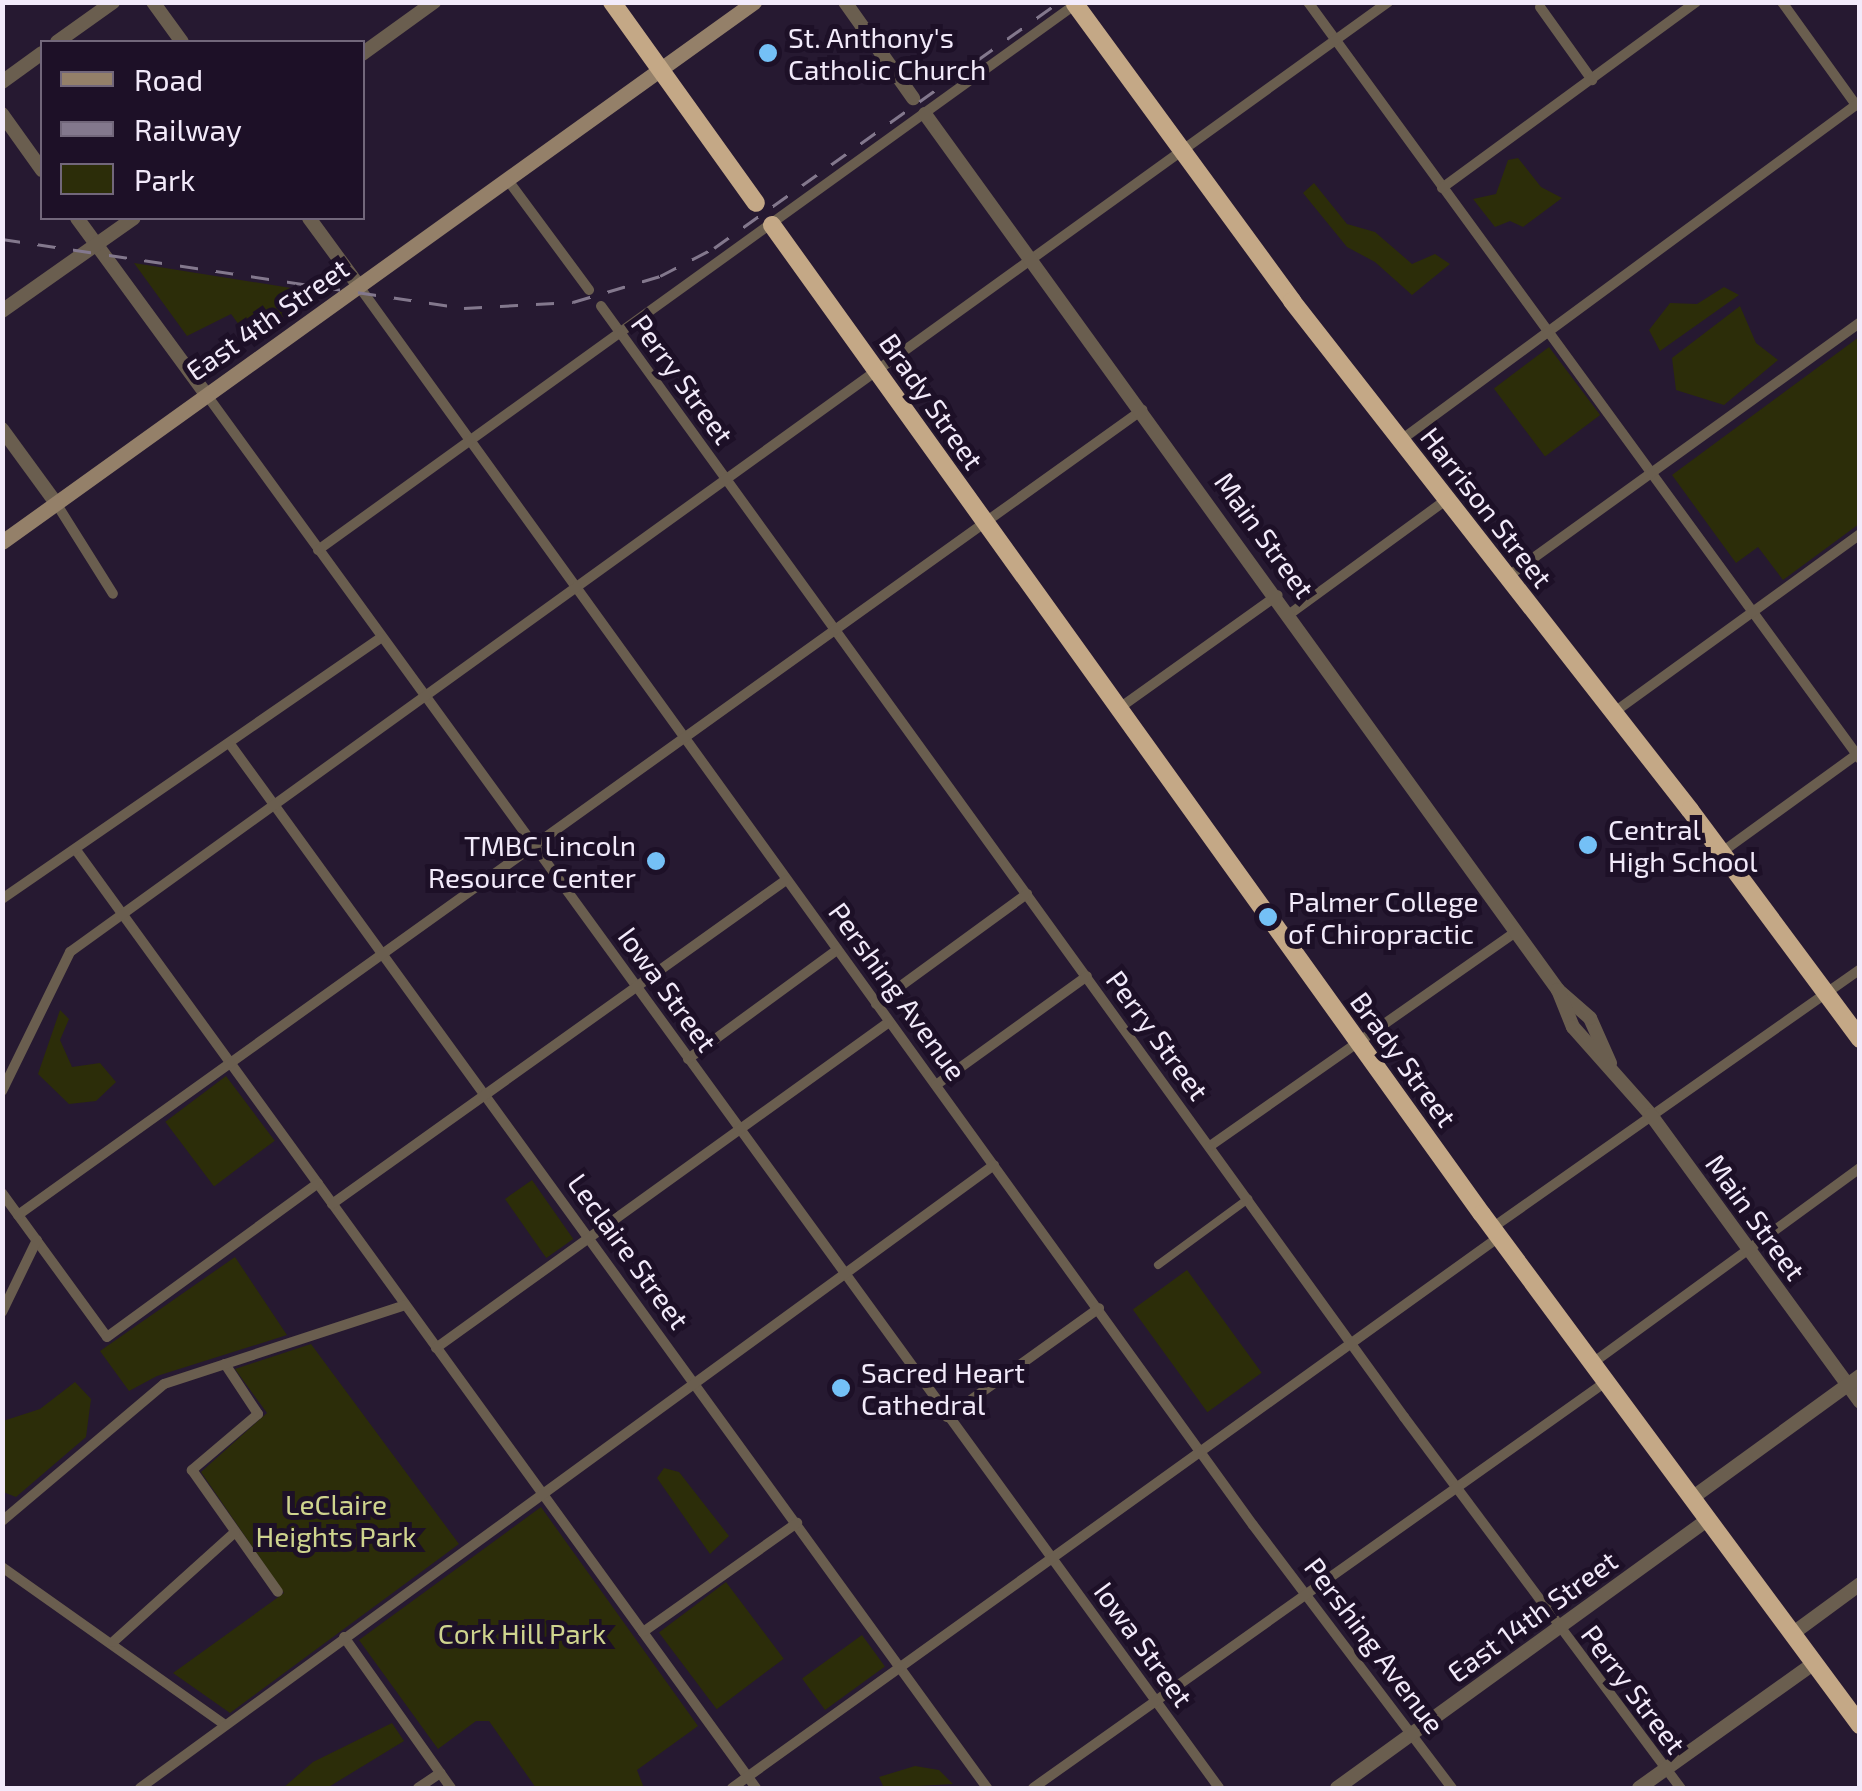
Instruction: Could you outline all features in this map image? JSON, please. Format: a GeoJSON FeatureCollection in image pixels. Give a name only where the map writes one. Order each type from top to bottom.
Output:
{"type":"FeatureCollection","features":[{"type":"Feature","properties":{"kind":"highway"},"geometry":{"type":"LineString","coordinates":[[612,2],[756,203]]}},
{"type":"Feature","properties":{"kind":"highway","name":"Harrison Street"},"geometry":{"type":"LineString","coordinates":[[1076,3],[1183,154],[1506,578],[1722,852],[1860,1039]]}},
{"type":"Feature","properties":{"kind":"highway","name":"Brady Street"},"geometry":{"type":"LineString","coordinates":[[772,225],[1496,1233],[1860,1725]]}},
{"type":"Feature","properties":{"kind":"main road","name":"East 4th Street"},"geometry":{"type":"LineString","coordinates":[[2,542],[754,2]]}},
{"type":"Feature","properties":{"kind":"street"},"geometry":{"type":"LineString","coordinates":[[61,40],[113,2]]}},
{"type":"Feature","properties":{"kind":"street"},"geometry":{"type":"LineString","coordinates":[[152,2],[180,40]]}},
{"type":"Feature","properties":{"kind":"street"},"geometry":{"type":"LineString","coordinates":[[365,52],[434,2]]}},
{"type":"Feature","properties":{"kind":"street"},"geometry":{"type":"LineString","coordinates":[[845,2],[913,98]]}},
{"type":"Feature","properties":{"kind":"street"},"geometry":{"type":"LineString","coordinates":[[1308,2],[1858,755],[1722,852]]}},
{"type":"Feature","properties":{"kind":"street"},"geometry":{"type":"LineString","coordinates":[[2,1091],[70,952],[1183,154],[1388,2]]}},
{"type":"Feature","properties":{"kind":"street"},"geometry":{"type":"LineString","coordinates":[[1442,188],[1696,2]]}},
{"type":"Feature","properties":{"kind":"street"},"geometry":{"type":"LineString","coordinates":[[1401,440],[1858,103],[1782,2]]}},
{"type":"Feature","properties":{"kind":"street"},"geometry":{"type":"LineString","coordinates":[[318,550],[1076,3]]}},
{"type":"Feature","properties":{"kind":"street"},"geometry":{"type":"LineString","coordinates":[[1540,7],[1592,80]]}},
{"type":"Feature","properties":{"kind":"street"},"geometry":{"type":"LineString","coordinates":[[2,82],[40,54]]}},
{"type":"Feature","properties":{"kind":"street"},"geometry":{"type":"LineString","coordinates":[[2,114],[40,167]]}},
{"type":"Feature","properties":{"kind":"street","name":"Main Street"},"geometry":{"type":"LineString","coordinates":[[925,114],[1278,595],[1558,990],[1590,1018],[1610,1063],[1748,1249],[1853,1380],[1860,1402]]}},
{"type":"Feature","properties":{"kind":"street"},"geometry":{"type":"LineString","coordinates":[[507,180],[589,290]]}},
{"type":"Feature","properties":{"kind":"street","name":"Iowa Street"},"geometry":{"type":"LineString","coordinates":[[79,220],[530,846],[1218,1788]]}},
{"type":"Feature","properties":{"kind":"street"},"geometry":{"type":"LineString","coordinates":[[2,311],[131,220]]}},
{"type":"Feature","properties":{"kind":"street","name":"Pershing Avenue"},"geometry":{"type":"LineString","coordinates":[[310,220],[1306,1595],[1452,1788]]}},
{"type":"Feature","properties":{"kind":"street","name":"Perry Street"},"geometry":{"type":"LineString","coordinates":[[601,306],[1351,1344],[1681,1788]]}},
{"type":"Feature","properties":{"kind":"street"},"geometry":{"type":"LineString","coordinates":[[1506,578],[1860,322]]}},
{"type":"Feature","properties":{"kind":"street"},"geometry":{"type":"LineString","coordinates":[[18,1215],[380,952],[1142,410]]}},
{"type":"Feature","properties":{"kind":"street"},"geometry":{"type":"LineString","coordinates":[[2,429],[56,503],[114,594]]}},
{"type":"Feature","properties":{"kind":"street"},"geometry":{"type":"LineString","coordinates":[[1290,613],[1446,500]]}},
{"type":"Feature","properties":{"kind":"street"},"geometry":{"type":"LineString","coordinates":[[1614,713],[1860,534]]}},
{"type":"Feature","properties":{"kind":"street"},"geometry":{"type":"LineString","coordinates":[[1117,709],[1278,595]]}},
{"type":"Feature","properties":{"kind":"street"},"geometry":{"type":"LineString","coordinates":[[2,899],[381,638]]}},
{"type":"Feature","properties":{"kind":"street","name":"Leclaire Street"},"geometry":{"type":"LineString","coordinates":[[230,744],[987,1788]]}},
{"type":"Feature","properties":{"kind":"street"},"geometry":{"type":"LineString","coordinates":[[76,850],[756,1788]]}},
{"type":"Feature","properties":{"kind":"street"},"geometry":{"type":"LineString","coordinates":[[332,1204],[786,880]]}},
{"type":"Feature","properties":{"kind":"street"},"geometry":{"type":"LineString","coordinates":[[876,1004],[1027,894]]}},
{"type":"Feature","properties":{"kind":"street"},"geometry":{"type":"LineString","coordinates":[[1210,1146],[1517,930]]}},
{"type":"Feature","properties":{"kind":"street"},"geometry":{"type":"LineString","coordinates":[[688,1059],[837,950]]}},
{"type":"Feature","properties":{"kind":"street"},"geometry":{"type":"LineString","coordinates":[[732,1788],[1204,1452],[1651,1115],[1860,969]]}},
{"type":"Feature","properties":{"kind":"street"},"geometry":{"type":"LineString","coordinates":[[936,1085],[1087,976]]}},
{"type":"Feature","properties":{"kind":"street"},"geometry":{"type":"LineString","coordinates":[[436,1348],[890,1022]]}},
{"type":"Feature","properties":{"kind":"street"},"geometry":{"type":"LineString","coordinates":[[140,1788],[994,1165]]}},
{"type":"Feature","properties":{"kind":"street"},"geometry":{"type":"LineString","coordinates":[[1594,1362],[1860,1168]]}},
{"type":"Feature","properties":{"kind":"street"},"geometry":{"type":"LineString","coordinates":[[2,1193],[107,1337],[318,1183]]}},
{"type":"Feature","properties":{"kind":"street"},"geometry":{"type":"LineString","coordinates":[[1158,1265],[1248,1199]]}},
{"type":"Feature","properties":{"kind":"street"},"geometry":{"type":"LineString","coordinates":[[2,1312],[37,1240]]}},
{"type":"Feature","properties":{"kind":"street"},"geometry":{"type":"LineString","coordinates":[[2,1520],[135,1404],[164,1384],[405,1305]]}},
{"type":"Feature","properties":{"kind":"street"},"geometry":{"type":"LineString","coordinates":[[947,1416],[1099,1308]]}},
{"type":"Feature","properties":{"kind":"street"},"geometry":{"type":"LineString","coordinates":[[225,1364],[258,1414],[192,1470],[278,1592]]}},
{"type":"Feature","properties":{"kind":"street"},"geometry":{"type":"LineString","coordinates":[[1033,1788],[1608,1380]]}},
{"type":"Feature","properties":{"kind":"street"},"geometry":{"type":"LineString","coordinates":[[1692,1498],[1853,1380]]}},
{"type":"Feature","properties":{"kind":"street","name":"East 14th Street"},"geometry":{"type":"LineString","coordinates":[[1337,1788],[1708,1519]]}},
{"type":"Feature","properties":{"kind":"street"},"geometry":{"type":"LineString","coordinates":[[643,1632],[797,1523]]}},
{"type":"Feature","properties":{"kind":"street"},"geometry":{"type":"LineString","coordinates":[[113,1642],[235,1532]]}},
{"type":"Feature","properties":{"kind":"street"},"geometry":{"type":"LineString","coordinates":[[2,1566],[225,1725]]}},
{"type":"Feature","properties":{"kind":"street"},"geometry":{"type":"LineString","coordinates":[[1792,1634],[1860,1584]]}},
{"type":"Feature","properties":{"kind":"street"},"geometry":{"type":"LineString","coordinates":[[344,1637],[451,1788]]}},
{"type":"Feature","properties":{"kind":"street"},"geometry":{"type":"LineString","coordinates":[[1639,1788],[1814,1664]]}},
{"type":"Feature","properties":{"kind":"street"},"geometry":{"type":"LineString","coordinates":[[418,1788],[440,1773]]}},
{"type":"Feature","properties":{"kind":"green space"},"geometry":{"type":"Polygon","coordinates":[[[1518,158],[1541,187],[1562,198],[1523,227],[1510,221],[1495,227],[1473,199],[1496,194],[1508,160],[1518,158]]]}},
{"type":"Feature","properties":{"kind":"green space"},"geometry":{"type":"Polygon","coordinates":[[[1314,183],[1347,224],[1375,232],[1412,264],[1435,254],[1450,264],[1412,295],[1375,262],[1347,247],[1303,193],[1314,183]]]}},
{"type":"Feature","properties":{"kind":"green space"},"geometry":{"type":"Polygon","coordinates":[[[134,263],[316,292],[251,341],[231,314],[187,336],[134,263]]]}},
{"type":"Feature","properties":{"kind":"green space"},"geometry":{"type":"Polygon","coordinates":[[[1724,287],[1739,295],[1660,351],[1649,330],[1670,303],[1697,304],[1724,287]]]}},
{"type":"Feature","properties":{"kind":"green space"},"geometry":{"type":"Polygon","coordinates":[[[1740,306],[1756,343],[1778,360],[1724,405],[1676,390],[1672,358],[1740,306]]]}},
{"type":"Feature","properties":{"kind":"green space"},"geometry":{"type":"Polygon","coordinates":[[[1859,337],[1859,524],[1783,580],[1758,547],[1736,563],[1672,475],[1859,337]]]}},
{"type":"Feature","properties":{"kind":"green space"},"geometry":{"type":"Polygon","coordinates":[[[1549,347],[1600,415],[1545,456],[1494,389],[1549,347]]]}},
{"type":"Feature","properties":{"kind":"green space"},"geometry":{"type":"Polygon","coordinates":[[[60,1010],[69,1019],[60,1040],[72,1067],[100,1063],[116,1082],[96,1101],[69,1104],[38,1074],[60,1010]]]}},
{"type":"Feature","properties":{"kind":"green space"},"geometry":{"type":"Polygon","coordinates":[[[226,1076],[275,1141],[214,1186],[165,1122],[226,1076]]]}},
{"type":"Feature","properties":{"kind":"green space"},"geometry":{"type":"Polygon","coordinates":[[[532,1180],[573,1239],[546,1258],[505,1199],[532,1180]]]}},
{"type":"Feature","properties":{"kind":"green space"},"geometry":{"type":"Polygon","coordinates":[[[235,1257],[287,1335],[157,1376],[129,1391],[100,1351],[235,1257]]]}},
{"type":"Feature","properties":{"kind":"green space"},"geometry":{"type":"Polygon","coordinates":[[[1187,1270],[1262,1373],[1207,1412],[1133,1309],[1187,1270]]]}},
{"type":"Feature","properties":{"kind":"green space","name":"LeClaire Heights Park"},"geometry":{"type":"Polygon","coordinates":[[[311,1344],[459,1544],[230,1713],[173,1673],[284,1593],[201,1472],[267,1413],[235,1369],[311,1344]]]}},
{"type":"Feature","properties":{"kind":"green space"},"geometry":{"type":"Polygon","coordinates":[[[75,1382],[91,1399],[86,1437],[16,1497],[3,1492],[3,1421],[40,1409],[75,1382]]]}},
{"type":"Feature","properties":{"kind":"green space"},"geometry":{"type":"Polygon","coordinates":[[[664,1468],[679,1472],[729,1536],[710,1554],[657,1478],[664,1468]]]}},
{"type":"Feature","properties":{"kind":"green space","name":"Cork Hill Park"},"geometry":{"type":"Polygon","coordinates":[[[541,1507],[698,1726],[637,1770],[644,1788],[536,1788],[489,1721],[476,1721],[438,1749],[359,1640],[541,1507]]]}},
{"type":"Feature","properties":{"kind":"green space","name":"Cork Hill Park"},"geometry":{"type":"Polygon","coordinates":[[[726,1582],[784,1659],[717,1709],[659,1633],[726,1582]]]}},
{"type":"Feature","properties":{"kind":"green space"},"geometry":{"type":"Polygon","coordinates":[[[862,1635],[885,1667],[825,1710],[802,1678],[862,1635]]]}},
{"type":"Feature","properties":{"kind":"green space"},"geometry":{"type":"Polygon","coordinates":[[[392,1723],[404,1741],[327,1788],[283,1788],[313,1762],[392,1723]]]}},
{"type":"Feature","properties":{"kind":"green space"},"geometry":{"type":"Polygon","coordinates":[[[915,1766],[939,1770],[953,1784],[884,1788],[879,1777],[915,1766]]]}},
{"type":"Feature","properties":{"kind":"railway"},"geometry":{"type":"LineString","coordinates":[[2,239],[464,308],[573,302],[660,276],[714,248],[1059,2]]}},
{"type":"Feature","properties":{"kind":"place","name":"St. Anthony's Catholic Church"},"geometry":{"type":"Point","coordinates":[768,53]}},
{"type":"Feature","properties":{"kind":"place","name":"Central High School"},"geometry":{"type":"Point","coordinates":[1588,845]}},
{"type":"Feature","properties":{"kind":"place","name":"TMBC Lincoln Resource Center"},"geometry":{"type":"Point","coordinates":[656,861]}},
{"type":"Feature","properties":{"kind":"place","name":"Palmer College of Chiropractic"},"geometry":{"type":"Point","coordinates":[1268,917]}},
{"type":"Feature","properties":{"kind":"place","name":"Sacred Heart Cathedral"},"geometry":{"type":"Point","coordinates":[841,1388]}}]}
